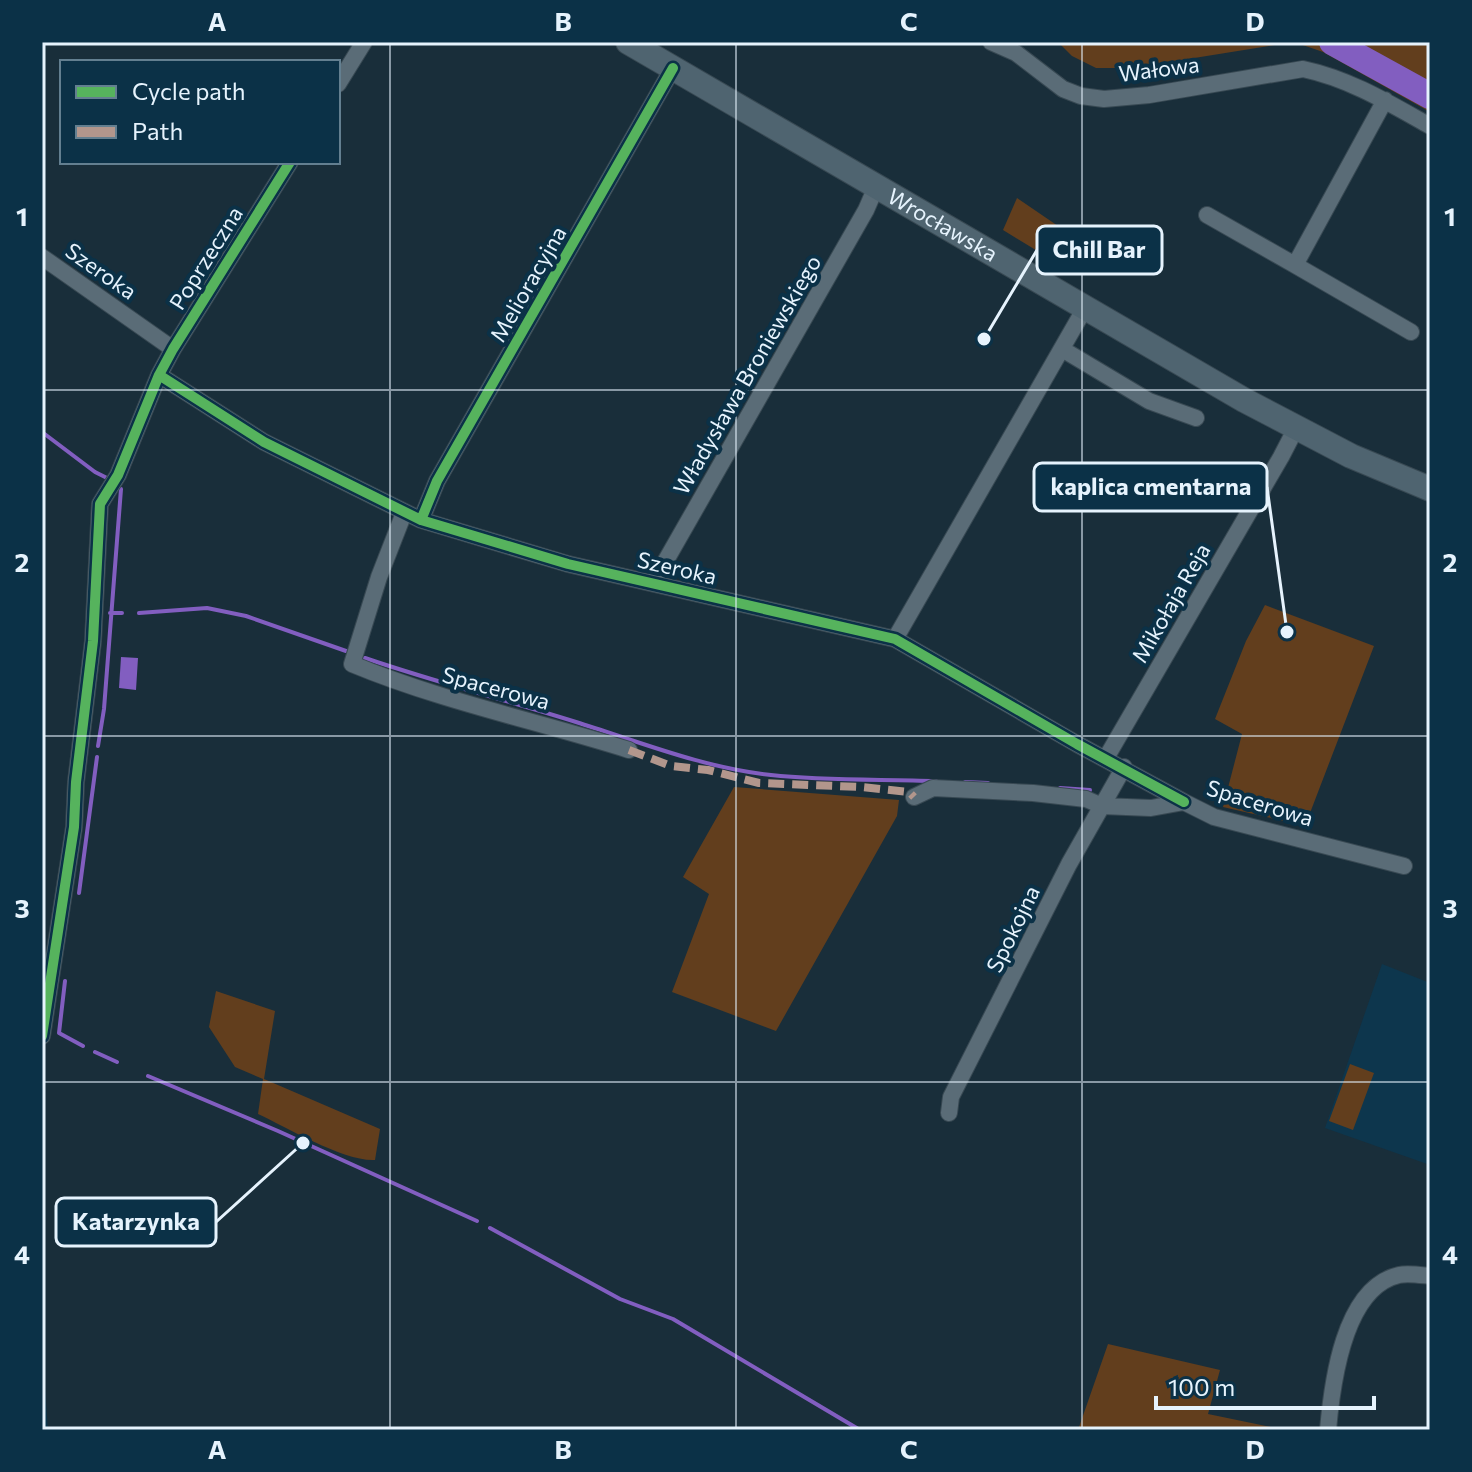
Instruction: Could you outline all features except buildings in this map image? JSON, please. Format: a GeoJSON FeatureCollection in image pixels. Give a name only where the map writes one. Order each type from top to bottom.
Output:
{"type":"FeatureCollection","features":[{"type":"Feature","properties":{"kind":"main road","name":"Wrocławska"},"geometry":{"type":"LineString","coordinates":[[628,42],[1296,428],[1351,456],[1430,489]]}},
{"type":"Feature","properties":{"kind":"street"},"geometry":{"type":"LineString","coordinates":[[340,81],[364,42]]}},
{"type":"Feature","properties":{"kind":"street","name":"Wałowa"},"geometry":{"type":"LineString","coordinates":[[991,42],[1016,53],[1063,89],[1081,96],[1104,99],[1149,95],[1303,69],[1326,74],[1379,97],[1430,126]]}},
{"type":"Feature","properties":{"kind":"street","name":"Melioracyjna"},"geometry":{"type":"LineString","coordinates":[[421,520],[437,481],[673,68]]}},
{"type":"Feature","properties":{"kind":"street"},"geometry":{"type":"LineString","coordinates":[[1295,265],[1379,97]]}},
{"type":"Feature","properties":{"kind":"street","name":"Poprzeczna"},"geometry":{"type":"LineString","coordinates":[[42,1036],[74,827],[76,782],[93,641],[100,504],[118,475],[159,375],[173,349],[289,164]]}},
{"type":"Feature","properties":{"kind":"street","name":"Władysława Broniewskiego"},"geometry":{"type":"LineString","coordinates":[[653,583],[866,210],[876,187]]}},
{"type":"Feature","properties":{"kind":"street"},"geometry":{"type":"LineString","coordinates":[[1207,215],[1411,332]]}},
{"type":"Feature","properties":{"kind":"street","name":"Szeroka"},"geometry":{"type":"LineString","coordinates":[[42,257],[173,349]]}},
{"type":"Feature","properties":{"kind":"street"},"geometry":{"type":"LineString","coordinates":[[895,639],[1085,308]]}},
{"type":"Feature","properties":{"kind":"street"},"geometry":{"type":"LineString","coordinates":[[1062,349],[1149,401],[1196,418]]}},
{"type":"Feature","properties":{"kind":"street","name":"Szeroka"},"geometry":{"type":"LineString","coordinates":[[159,375],[264,442],[421,520],[545,558],[895,639],[1184,802]]}},
{"type":"Feature","properties":{"kind":"street","name":"Mikołaja Reja"},"geometry":{"type":"LineString","coordinates":[[1106,758],[1296,428]]}},
{"type":"Feature","properties":{"kind":"street","name":"Spacerowa"},"geometry":{"type":"LineString","coordinates":[[404,513],[379,577],[352,664],[401,684],[629,750]]}},
{"type":"Feature","properties":{"kind":"street","name":"Spokojna"},"geometry":{"type":"LineString","coordinates":[[949,1113],[951,1097],[1069,864],[1124,767]]}},
{"type":"Feature","properties":{"kind":"street","name":"Spacerowa"},"geometry":{"type":"LineString","coordinates":[[914,797],[933,788],[1033,793],[1086,799],[1102,806],[1151,808],[1184,802],[1214,817],[1404,866]]}},
{"type":"Feature","properties":{"kind":"street"},"geometry":{"type":"LineString","coordinates":[[1328,1430],[1331,1385],[1342,1342],[1353,1318],[1382,1283],[1399,1275],[1430,1276]]}},
{"type":"Feature","properties":{"kind":"shaded area"},"geometry":{"type":"Polygon","coordinates":[[[1058,42],[1294,42],[1132,68],[1096,68],[1072,56],[1058,42]]]}},
{"type":"Feature","properties":{"kind":"shaded area"},"geometry":{"type":"Polygon","coordinates":[[[1294,42],[1430,42],[1430,112],[1323,52],[1294,42]]]}},
{"type":"Feature","properties":{"kind":"shaded area"},"geometry":{"type":"Polygon","coordinates":[[[1017,198],[1080,241],[1067,269],[1003,230],[1017,198]]]}},
{"type":"Feature","properties":{"kind":"shaded area"},"geometry":{"type":"Polygon","coordinates":[[[1265,605],[1374,646],[1305,826],[1223,807],[1242,734],[1215,719],[1246,641],[1265,605]]]}},
{"type":"Feature","properties":{"kind":"shaded area"},"geometry":{"type":"Polygon","coordinates":[[[121,657],[138,658],[136,690],[119,688],[121,657]]]}},
{"type":"Feature","properties":{"kind":"shaded area"},"geometry":{"type":"Polygon","coordinates":[[[734,787],[899,800],[897,816],[776,1031],[672,992],[709,894],[683,877],[734,787]]]}},
{"type":"Feature","properties":{"kind":"shaded area"},"geometry":{"type":"Polygon","coordinates":[[[1382,964],[1430,983],[1430,1165],[1325,1128],[1382,964]]]}},
{"type":"Feature","properties":{"kind":"shaded area"},"geometry":{"type":"Polygon","coordinates":[[[216,991],[275,1011],[264,1079],[380,1129],[375,1160],[332,1150],[258,1114],[263,1079],[235,1067],[209,1027],[216,991]]]}},
{"type":"Feature","properties":{"kind":"shaded area"},"geometry":{"type":"Polygon","coordinates":[[[1350,1064],[1374,1073],[1353,1130],[1329,1121],[1350,1064]]]}},
{"type":"Feature","properties":{"kind":"shaded area"},"geometry":{"type":"Polygon","coordinates":[[[1108,1344],[1220,1370],[1208,1414],[1285,1430],[1078,1430],[1108,1344]]]}},
{"type":"Feature","properties":{"kind":"shaded area"},"geometry":{"type":"Polygon","coordinates":[[[42,1347],[48,1430],[42,1430],[42,1347]]]}},
{"type":"Feature","properties":{"kind":"waterway"},"geometry":{"type":"LineString","coordinates":[[1332,42],[1430,96]]}},
{"type":"Feature","properties":{"kind":"waterway"},"geometry":{"type":"LineString","coordinates":[[42,432],[107,478]]}},
{"type":"Feature","properties":{"kind":"waterway"},"geometry":{"type":"LineString","coordinates":[[98,746],[104,709],[121,489]]}},
{"type":"Feature","properties":{"kind":"waterway"},"geometry":{"type":"LineString","coordinates":[[139,613],[207,608],[246,616],[346,651]]}},
{"type":"Feature","properties":{"kind":"waterway"},"geometry":{"type":"LineString","coordinates":[[110,613],[122,613]]}},
{"type":"Feature","properties":{"kind":"waterway"},"geometry":{"type":"LineString","coordinates":[[365,658],[721,767],[791,777],[936,781]]}},
{"type":"Feature","properties":{"kind":"waterway"},"geometry":{"type":"LineString","coordinates":[[79,893],[97,757]]}},
{"type":"Feature","properties":{"kind":"waterway"},"geometry":{"type":"LineString","coordinates":[[965,782],[988,783]]}},
{"type":"Feature","properties":{"kind":"waterway"},"geometry":{"type":"LineString","coordinates":[[1060,788],[1090,790]]}},
{"type":"Feature","properties":{"kind":"waterway"},"geometry":{"type":"LineString","coordinates":[[65,981],[59,1033],[83,1046]]}},
{"type":"Feature","properties":{"kind":"waterway"},"geometry":{"type":"LineString","coordinates":[[95,1052],[117,1062]]}},
{"type":"Feature","properties":{"kind":"waterway"},"geometry":{"type":"LineString","coordinates":[[148,1076],[477,1221]]}},
{"type":"Feature","properties":{"kind":"waterway"},"geometry":{"type":"LineString","coordinates":[[490,1228],[620,1299],[673,1319],[860,1430]]}},
{"type":"Feature","properties":{"kind":"marked path"},"geometry":{"type":"LineString","coordinates":[[629,750],[671,766],[708,770],[759,783],[862,787],[909,792],[914,797]]}},
{"type":"Feature","properties":{"kind":"cycle path"},"geometry":{"type":"LineString","coordinates":[[421,520],[437,481],[673,68]]}},
{"type":"Feature","properties":{"kind":"cycle path"},"geometry":{"type":"LineString","coordinates":[[42,1036],[74,827],[76,782],[93,641],[100,504],[118,475],[159,375],[173,349],[289,164]]}},
{"type":"Feature","properties":{"kind":"cycle path"},"geometry":{"type":"LineString","coordinates":[[159,375],[264,442],[421,520],[568,564],[895,639],[1184,802]]}},
{"type":"Feature","properties":{"kind":"place","name":"Chill Bar"},"geometry":{"type":"Point","coordinates":[984,339]}},
{"type":"Feature","properties":{"kind":"place","name":"kaplica cmentarna"},"geometry":{"type":"Point","coordinates":[1287,632]}},
{"type":"Feature","properties":{"kind":"place","name":"Katarzynka"},"geometry":{"type":"Point","coordinates":[303,1143]}}]}
